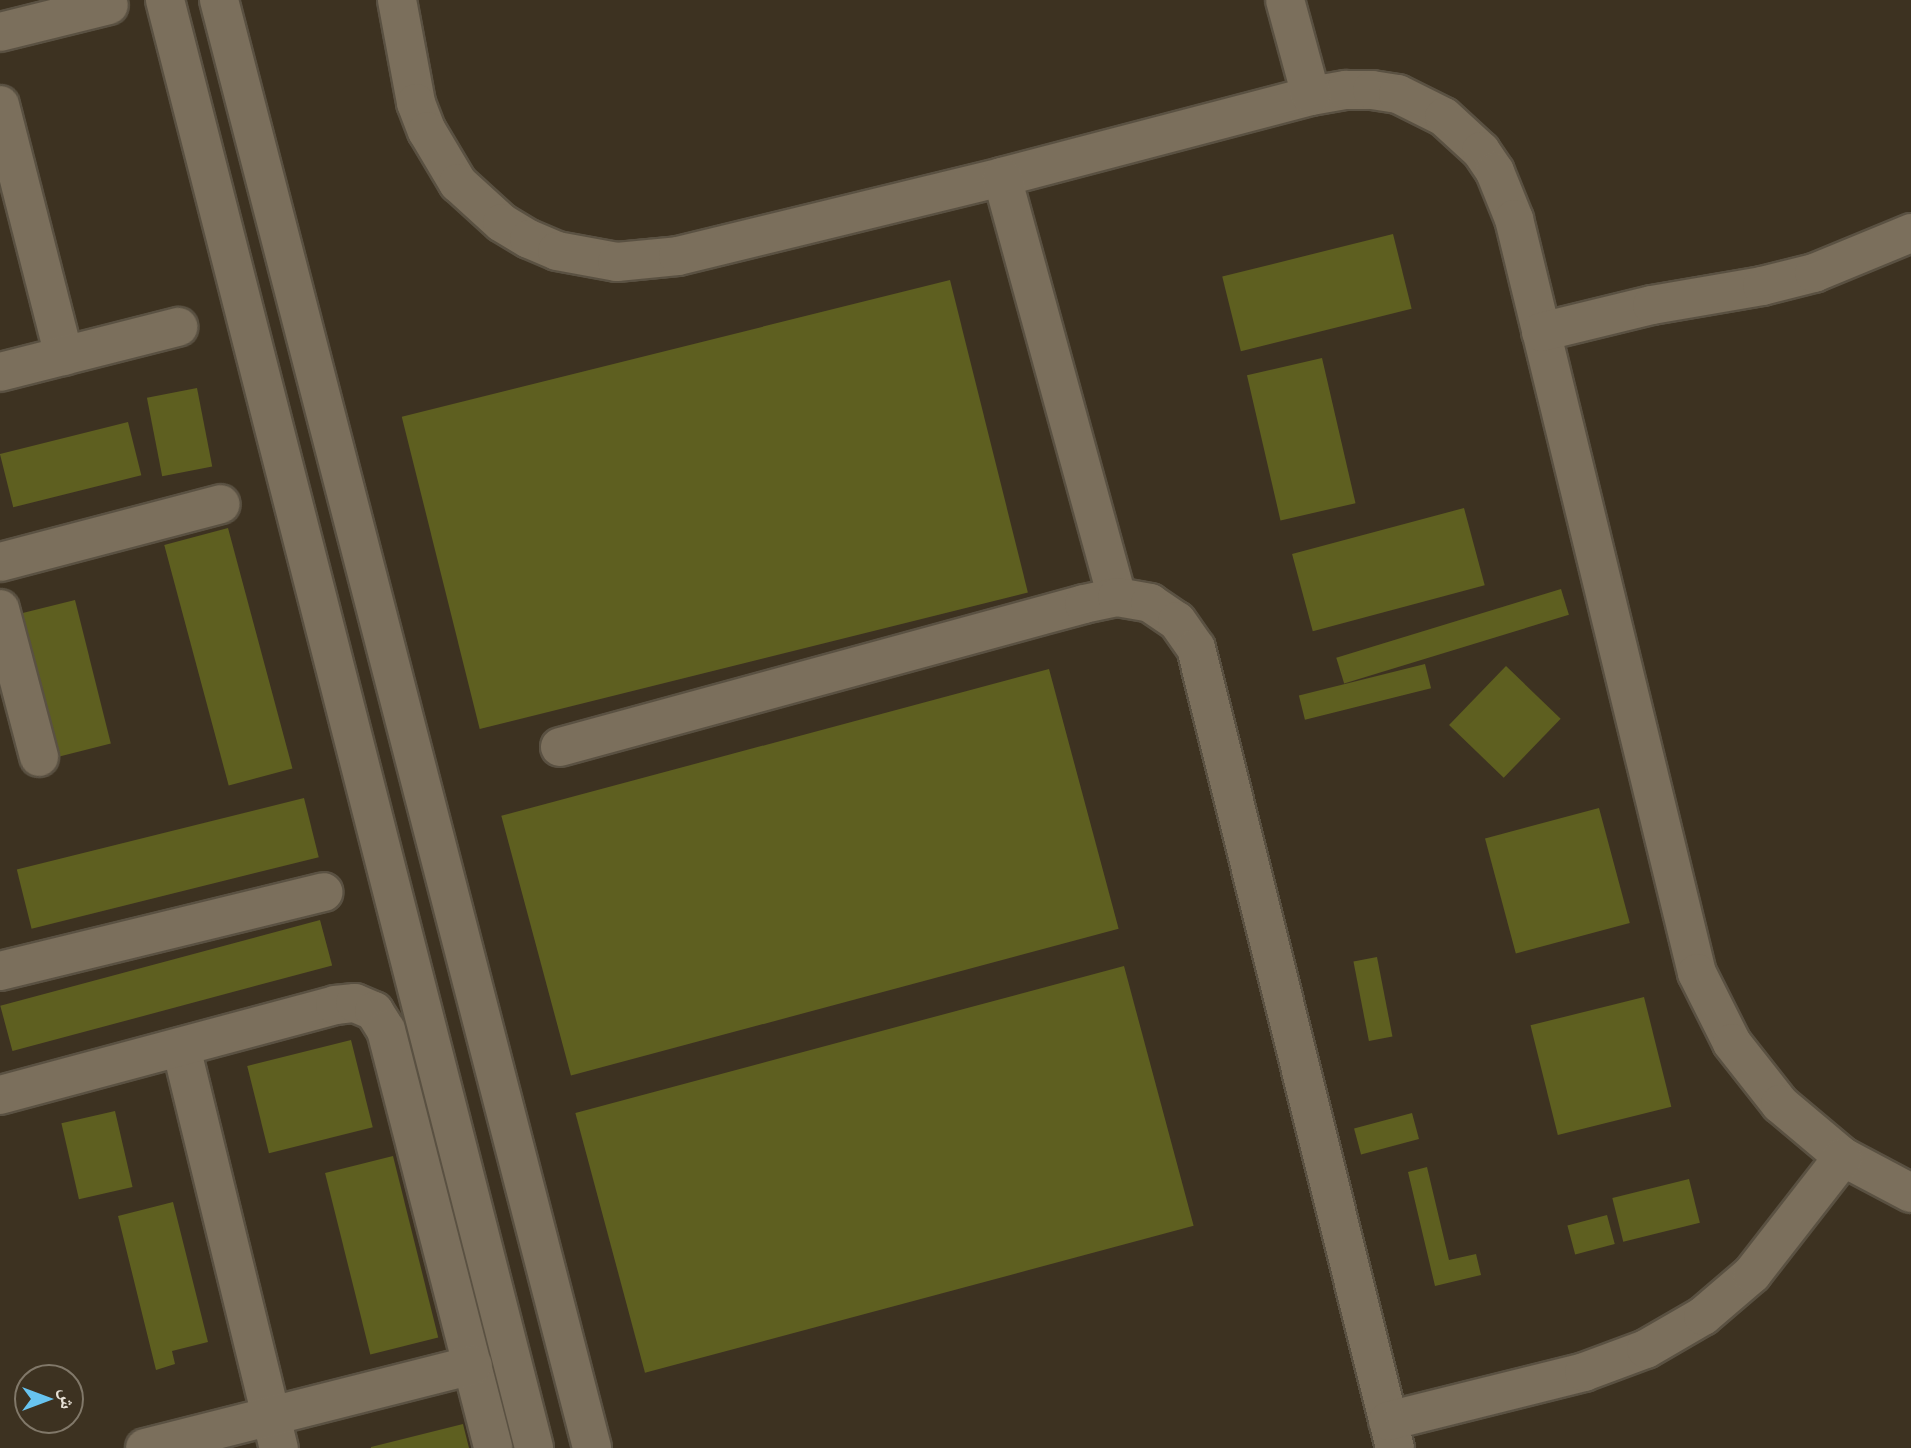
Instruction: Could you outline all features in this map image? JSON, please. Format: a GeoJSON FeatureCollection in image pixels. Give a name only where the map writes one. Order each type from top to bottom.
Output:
{"type":"FeatureCollection","features":[{"type":"Feature","properties":{"kind":"lane"},"geometry":{"type":"LineString","coordinates":[[164,0],[534,1448]]}},
{"type":"Feature","properties":{"kind":"lane"},"geometry":{"type":"LineString","coordinates":[[219,0],[592,1448]]}},
{"type":"Feature","properties":{"kind":"lane"},"geometry":{"type":"LineString","coordinates":[[397,0],[416,103],[441,158],[479,205],[502,223],[557,251],[617,262],[648,261],[1002,177],[1311,96],[1346,90],[1398,94],[1422,104],[1463,133],[1481,151],[1506,195],[1697,973],[1712,1009],[1755,1075],[1810,1132],[1843,1157],[1911,1193]]}},
{"type":"Feature","properties":{"kind":"lane"},"geometry":{"type":"LineString","coordinates":[[1285,0],[1311,96]]}},
{"type":"Feature","properties":{"kind":"lane"},"geometry":{"type":"LineString","coordinates":[[0,32],[109,5]]}},
{"type":"Feature","properties":{"kind":"lane"},"geometry":{"type":"LineString","coordinates":[[0,104],[64,356]]}},
{"type":"Feature","properties":{"kind":"lane"},"geometry":{"type":"LineString","coordinates":[[1002,177],[1117,597]]}},
{"type":"Feature","properties":{"kind":"lane"},"geometry":{"type":"LineString","coordinates":[[1541,331],[1651,304],[1762,286],[1814,273],[1911,233]]}},
{"type":"Feature","properties":{"kind":"lane"},"geometry":{"type":"LineString","coordinates":[[0,372],[178,327]]}},
{"type":"Feature","properties":{"kind":"lane"},"geometry":{"type":"LineString","coordinates":[[0,562],[221,504]]}},
{"type":"Feature","properties":{"kind":"lane"},"geometry":{"type":"LineString","coordinates":[[560,747],[1117,597],[1150,603],[1177,621],[1196,648],[1391,1434],[1584,1372],[1646,1349],[1703,1316],[1752,1274],[1843,1157]]}},
{"type":"Feature","properties":{"kind":"lane"},"geometry":{"type":"LineString","coordinates":[[0,609],[39,757]]}},
{"type":"Feature","properties":{"kind":"lane"},"geometry":{"type":"LineString","coordinates":[[0,971],[323,892]]}},
{"type":"Feature","properties":{"kind":"lane"},"geometry":{"type":"LineString","coordinates":[[0,1095],[335,1005],[355,1003],[374,1012],[386,1030],[493,1448]]}},
{"type":"Feature","properties":{"kind":"lane"},"geometry":{"type":"LineString","coordinates":[[181,1047],[275,1432]]}},
{"type":"Feature","properties":{"kind":"lane"},"geometry":{"type":"LineString","coordinates":[[145,1448],[275,1432],[473,1365]]}},
{"type":"Feature","properties":{"kind":"building"},"geometry":{"type":"Polygon","coordinates":[[[1393,234],[1412,309],[1241,351],[1222,277],[1393,234]]]}},
{"type":"Feature","properties":{"kind":"building"},"geometry":{"type":"Polygon","coordinates":[[[950,280],[1028,592],[480,729],[402,417],[950,280]]]}},
{"type":"Feature","properties":{"kind":"building"},"geometry":{"type":"Polygon","coordinates":[[[1322,358],[1356,503],[1280,521],[1247,375],[1322,358]]]}},
{"type":"Feature","properties":{"kind":"building"},"geometry":{"type":"Polygon","coordinates":[[[197,388],[212,467],[162,476],[147,398],[197,388]]]}},
{"type":"Feature","properties":{"kind":"building"},"geometry":{"type":"Polygon","coordinates":[[[128,422],[141,475],[13,507],[0,454],[128,422]]]}},
{"type":"Feature","properties":{"kind":"building"},"geometry":{"type":"Polygon","coordinates":[[[1464,508],[1485,585],[1313,631],[1292,554],[1464,508]]]}},
{"type":"Feature","properties":{"kind":"building"},"geometry":{"type":"Polygon","coordinates":[[[228,528],[292,769],[229,786],[164,545],[228,528]]]}},
{"type":"Feature","properties":{"kind":"building"},"geometry":{"type":"Polygon","coordinates":[[[1561,589],[1569,615],[1344,684],[1336,658],[1561,589]]]}},
{"type":"Feature","properties":{"kind":"building"},"geometry":{"type":"Polygon","coordinates":[[[75,600],[111,744],[55,757],[20,614],[75,600]]]}},
{"type":"Feature","properties":{"kind":"building"},"geometry":{"type":"Polygon","coordinates":[[[1425,664],[1431,688],[1305,720],[1299,695],[1425,664]]]}},
{"type":"Feature","properties":{"kind":"building"},"geometry":{"type":"Polygon","coordinates":[[[1506,666],[1561,719],[1504,778],[1449,725],[1506,666]]]}},
{"type":"Feature","properties":{"kind":"building"},"geometry":{"type":"Polygon","coordinates":[[[1049,669],[1119,929],[571,1076],[501,816],[1049,669]]]}},
{"type":"Feature","properties":{"kind":"building"},"geometry":{"type":"Polygon","coordinates":[[[304,798],[319,857],[32,929],[17,870],[304,798]]]}},
{"type":"Feature","properties":{"kind":"building"},"geometry":{"type":"Polygon","coordinates":[[[1599,808],[1630,923],[1516,953],[1485,839],[1599,808]]]}},
{"type":"Feature","properties":{"kind":"building"},"geometry":{"type":"Polygon","coordinates":[[[320,920],[332,965],[12,1051],[0,1006],[320,920]]]}},
{"type":"Feature","properties":{"kind":"building"},"geometry":{"type":"Polygon","coordinates":[[[1377,957],[1392,1037],[1369,1041],[1353,962],[1377,957]]]}},
{"type":"Feature","properties":{"kind":"building"},"geometry":{"type":"Polygon","coordinates":[[[1124,966],[1194,1226],[645,1373],[575,1113],[1124,966]]]}},
{"type":"Feature","properties":{"kind":"building"},"geometry":{"type":"Polygon","coordinates":[[[1644,997],[1671,1107],[1558,1135],[1530,1025],[1644,997]]]}},
{"type":"Feature","properties":{"kind":"building"},"geometry":{"type":"Polygon","coordinates":[[[351,1040],[373,1127],[269,1153],[247,1066],[351,1040]]]}},
{"type":"Feature","properties":{"kind":"building"},"geometry":{"type":"Polygon","coordinates":[[[115,1111],[133,1187],[79,1199],[61,1123],[115,1111]]]}},
{"type":"Feature","properties":{"kind":"building"},"geometry":{"type":"Polygon","coordinates":[[[1412,1113],[1419,1139],[1361,1155],[1354,1129],[1412,1113]]]}},
{"type":"Feature","properties":{"kind":"building"},"geometry":{"type":"Polygon","coordinates":[[[393,1156],[438,1337],[370,1354],[325,1173],[393,1156]]]}},
{"type":"Feature","properties":{"kind":"building"},"geometry":{"type":"Polygon","coordinates":[[[1427,1167],[1449,1260],[1476,1254],[1481,1275],[1435,1286],[1408,1172],[1427,1167]]]}},
{"type":"Feature","properties":{"kind":"building"},"geometry":{"type":"Polygon","coordinates":[[[1689,1179],[1700,1223],[1623,1242],[1612,1198],[1689,1179]]]}},
{"type":"Feature","properties":{"kind":"building"},"geometry":{"type":"Polygon","coordinates":[[[173,1202],[208,1342],[172,1351],[175,1364],[156,1370],[118,1216],[173,1202]]]}},
{"type":"Feature","properties":{"kind":"building"},"geometry":{"type":"Polygon","coordinates":[[[1607,1215],[1615,1244],[1575,1255],[1567,1226],[1607,1215]]]}},
{"type":"Feature","properties":{"kind":"building"},"geometry":{"type":"Polygon","coordinates":[[[463,1424],[469,1448],[371,1448],[371,1447],[463,1424]]]}}]}
